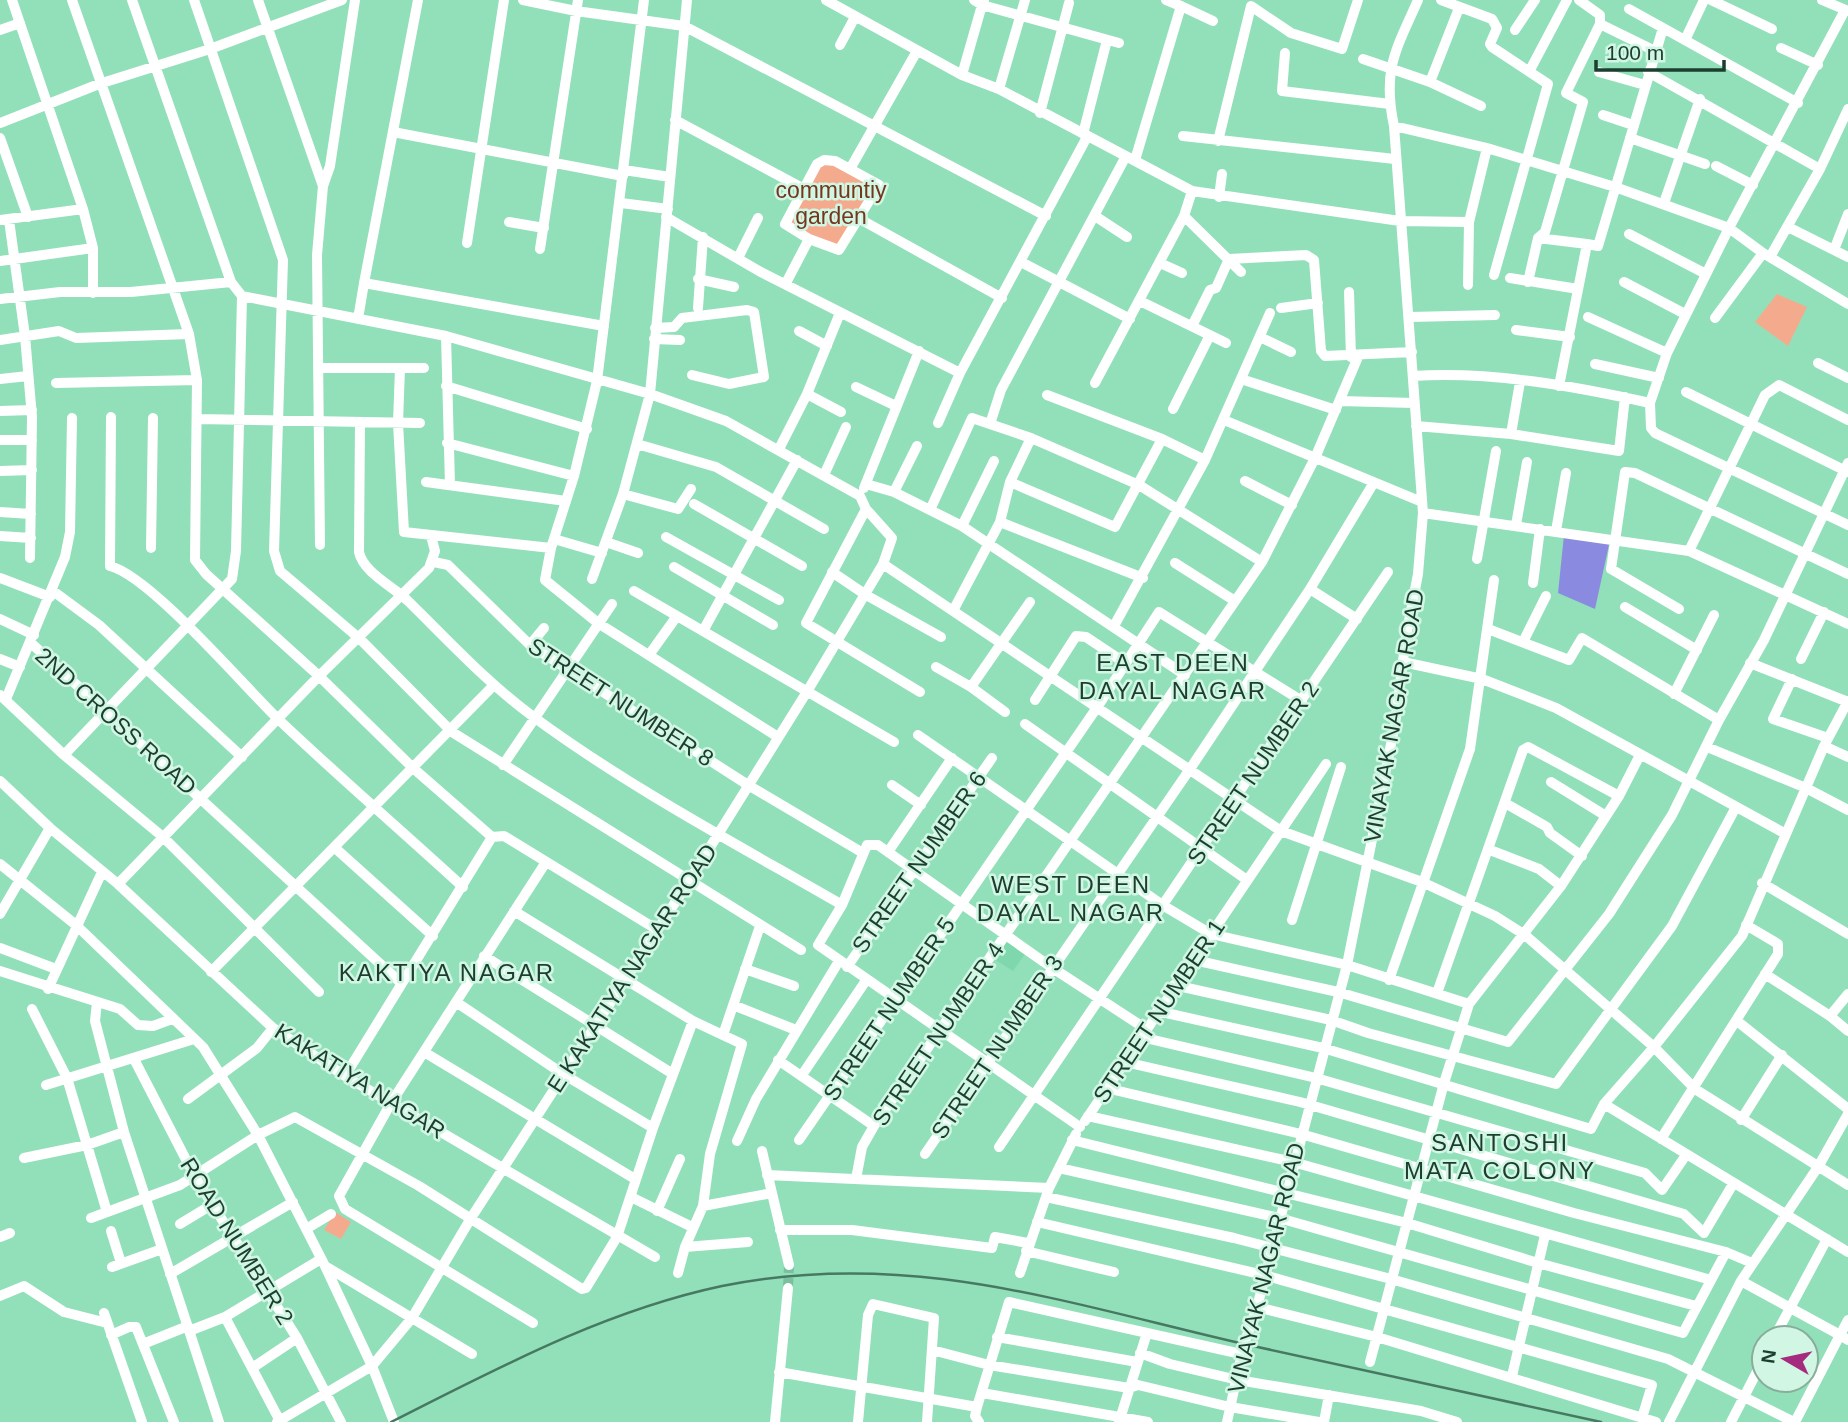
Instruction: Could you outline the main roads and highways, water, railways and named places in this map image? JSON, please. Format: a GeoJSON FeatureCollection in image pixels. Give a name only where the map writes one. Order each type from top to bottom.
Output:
{"type":"FeatureCollection","features":[{"type":"Feature","properties":{"kind":"tunnel"},"geometry":{"type":"LineString","coordinates":[[788,1288],[789,1265]]}},
{"type":"Feature","properties":{"kind":"railway"},"geometry":{"type":"LineString","coordinates":[[391,1422],[552,1343],[636,1310],[722,1286],[791,1276],[857,1273],[986,1285],[1601,1422]]}},
{"type":"Feature","properties":{"kind":"district","name":"EAST DEEN DAYAL NAGAR"},"geometry":{"type":"Point","coordinates":[1173,676]}},
{"type":"Feature","properties":{"kind":"district","name":"WEST DEEN DAYAL NAGAR"},"geometry":{"type":"Point","coordinates":[1071,898]}},
{"type":"Feature","properties":{"kind":"district","name":"KAKTIYA NAGAR"},"geometry":{"type":"Point","coordinates":[447,972]}},
{"type":"Feature","properties":{"kind":"district","name":"SANTOSHI MATA COLONY"},"geometry":{"type":"Point","coordinates":[1500,1156]}},
{"type":"Feature","properties":{"kind":"park label","name":"communtiy garden"},"geometry":{"type":"Point","coordinates":[831,203]}}]}
